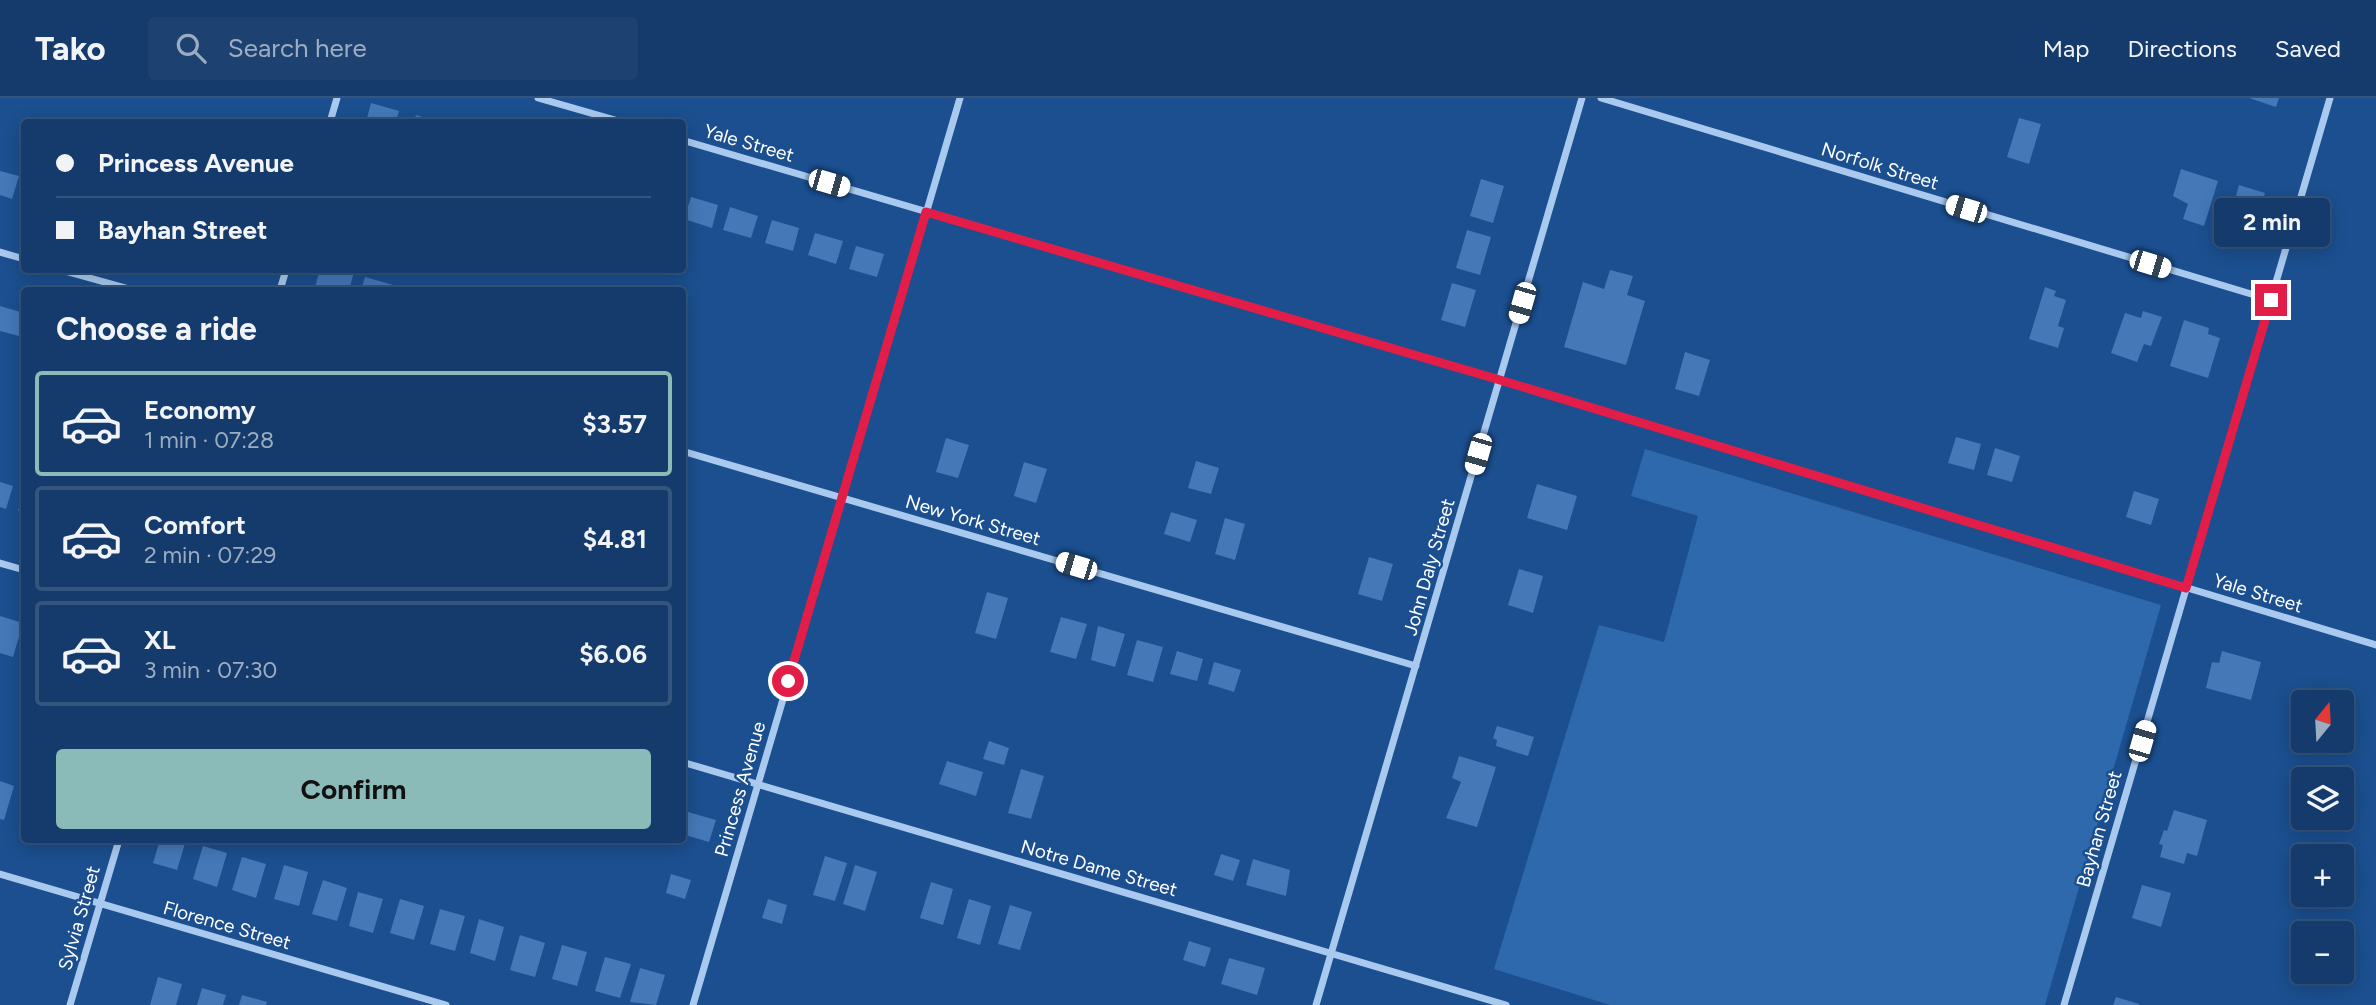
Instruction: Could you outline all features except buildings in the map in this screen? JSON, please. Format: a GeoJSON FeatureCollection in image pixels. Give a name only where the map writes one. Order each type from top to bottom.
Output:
{"type":"FeatureCollection","features":[{"type":"Feature","properties":{"kind":"street"},"geometry":{"type":"LineString","coordinates":[[331,119],[337,98]]}},
{"type":"Feature","properties":{"kind":"street"},"geometry":{"type":"LineString","coordinates":[[538,98],[612,119]]}},
{"type":"Feature","properties":{"kind":"street","name":"Princess Avenue"},"geometry":{"type":"LineString","coordinates":[[693,1005],[960,98]]}},
{"type":"Feature","properties":{"kind":"street","name":"John Daly Street"},"geometry":{"type":"LineString","coordinates":[[1316,1005],[1582,98]]}},
{"type":"Feature","properties":{"kind":"street","name":"Norfolk Street"},"geometry":{"type":"LineString","coordinates":[[1601,98],[2271,300]]}},
{"type":"Feature","properties":{"kind":"street","name":"Bayhan Street"},"geometry":{"type":"LineString","coordinates":[[2064,1005],[2330,98]]}},
{"type":"Feature","properties":{"kind":"street","name":"Yale Street"},"geometry":{"type":"LineString","coordinates":[[686,141],[1500,380],[2376,645]]}},
{"type":"Feature","properties":{"kind":"street"},"geometry":{"type":"LineString","coordinates":[[0,252],[21,258]]}},
{"type":"Feature","properties":{"kind":"street"},"geometry":{"type":"LineString","coordinates":[[72,273],[122,287]]}},
{"type":"Feature","properties":{"kind":"street","name":"New York Street"},"geometry":{"type":"LineString","coordinates":[[686,452],[1416,666]]}},
{"type":"Feature","properties":{"kind":"street"},"geometry":{"type":"LineString","coordinates":[[0,563],[21,569]]}},
{"type":"Feature","properties":{"kind":"street","name":"Notre Dame Street"},"geometry":{"type":"LineString","coordinates":[[686,763],[1506,1005]]}},
{"type":"Feature","properties":{"kind":"street","name":"Sylvia Street"},"geometry":{"type":"LineString","coordinates":[[70,1005],[118,843]]}},
{"type":"Feature","properties":{"kind":"street","name":"Florence Street"},"geometry":{"type":"LineString","coordinates":[[0,874],[446,1005]]}},
{"type":"Feature","properties":{"kind":"shaded area"},"geometry":{"type":"Polygon","coordinates":[[[1645,449],[2161,605],[2045,1005],[1610,1005],[1494,969],[1599,625],[1664,642],[1698,516],[1631,496],[1645,449]]]}},
{"type":"Feature","properties":{"kind":"route"},"geometry":{"type":"LineString","coordinates":[[788,681],[926,212],[1500,380],[2186,588],[2271,300]]}}]}
